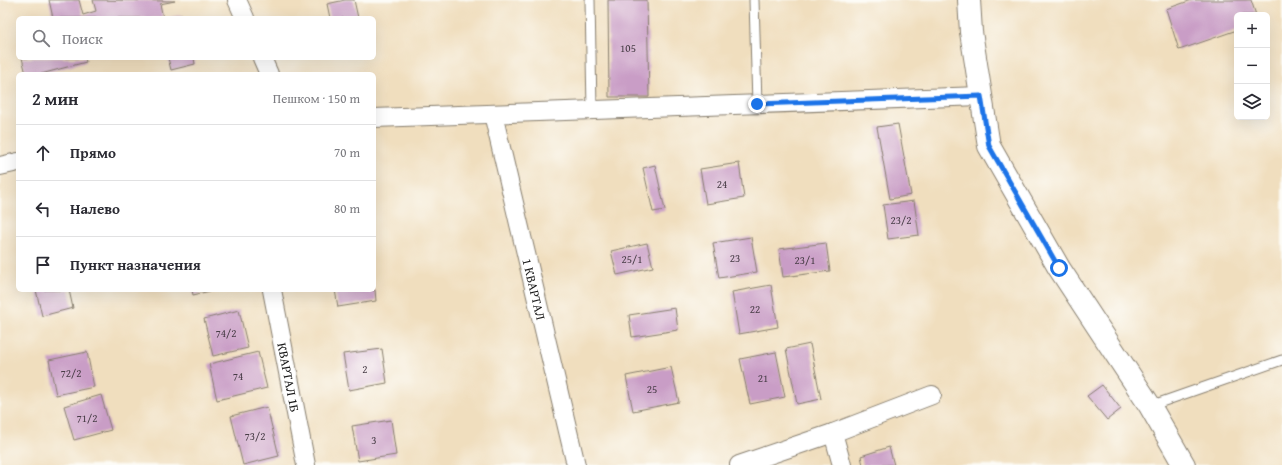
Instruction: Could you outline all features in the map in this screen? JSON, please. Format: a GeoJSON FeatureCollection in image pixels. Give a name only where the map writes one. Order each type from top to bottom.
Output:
{"type":"FeatureCollection","features":[{"type":"Feature","properties":{"kind":"street"},"geometry":{"type":"LineString","coordinates":[[238,0],[244,16]]}},
{"type":"Feature","properties":{"kind":"street"},"geometry":{"type":"LineString","coordinates":[[968,0],[971,32],[989,146],[1059,268],[1150,406],[1184,465]]}},
{"type":"Feature","properties":{"kind":"street"},"geometry":{"type":"LineString","coordinates":[[263,60],[268,72]]}},
{"type":"Feature","properties":{"kind":"street"},"geometry":{"type":"LineString","coordinates":[[376,118],[981,96]]}},
{"type":"Feature","properties":{"kind":"street","name":"1 КВАРТАЛ"},"geometry":{"type":"LineString","coordinates":[[493,114],[576,465]]}},
{"type":"Feature","properties":{"kind":"street"},"geometry":{"type":"LineString","coordinates":[[0,166],[16,162]]}},
{"type":"Feature","properties":{"kind":"street","name":"КВАРТАЛ 1Б"},"geometry":{"type":"LineString","coordinates":[[272,292],[306,465]]}},
{"type":"Feature","properties":{"kind":"street"},"geometry":{"type":"LineString","coordinates":[[740,465],[832,433],[932,395]]}},
{"type":"Feature","properties":{"kind":"street"},"geometry":{"type":"LineString","coordinates":[[832,433],[842,465]]}},
{"type":"Feature","properties":{"kind":"lane"},"geometry":{"type":"LineString","coordinates":[[590,0],[592,110]]}},
{"type":"Feature","properties":{"kind":"lane"},"geometry":{"type":"LineString","coordinates":[[754,0],[757,104]]}},
{"type":"Feature","properties":{"kind":"lane"},"geometry":{"type":"LineString","coordinates":[[1150,406],[1282,360]]}},
{"type":"Feature","properties":{"kind":"building"},"geometry":{"type":"Polygon","coordinates":[[[49,0],[79,0],[83,15],[96,11],[93,0],[175,1],[160,4],[163,16],[53,16],[49,0]]]}},
{"type":"Feature","properties":{"kind":"building"},"geometry":{"type":"Polygon","coordinates":[[[345,0],[354,0],[358,16],[330,16],[327,4],[345,0]]]}},
{"type":"Feature","properties":{"kind":"building"},"geometry":{"type":"Polygon","coordinates":[[[608,0],[647,0],[649,97],[609,97],[608,0]]]}},
{"type":"Feature","properties":{"kind":"building"},"geometry":{"type":"Polygon","coordinates":[[[1192,0],[1251,0],[1255,12],[1234,12],[1234,31],[1179,50],[1166,9],[1192,0]]]}},
{"type":"Feature","properties":{"kind":"building"},"geometry":{"type":"Polygon","coordinates":[[[22,60],[86,60],[86,62],[48,72],[26,72],[22,60]]]}},
{"type":"Feature","properties":{"kind":"building"},"geometry":{"type":"Polygon","coordinates":[[[168,60],[194,60],[195,64],[171,70],[168,60]]]}},
{"type":"Feature","properties":{"kind":"building"},"geometry":{"type":"Polygon","coordinates":[[[898,124],[911,195],[890,199],[877,127],[898,124]]]}},
{"type":"Feature","properties":{"kind":"building"},"geometry":{"type":"Polygon","coordinates":[[[739,163],[744,198],[706,204],[700,169],[739,163]]]}},
{"type":"Feature","properties":{"kind":"building"},"geometry":{"type":"Polygon","coordinates":[[[655,165],[665,210],[653,212],[643,168],[655,165]]]}},
{"type":"Feature","properties":{"kind":"building"},"geometry":{"type":"Polygon","coordinates":[[[914,201],[919,235],[888,239],[883,205],[914,201]]]}},
{"type":"Feature","properties":{"kind":"building"},"geometry":{"type":"Polygon","coordinates":[[[751,237],[757,272],[719,278],[713,243],[751,237]]]}},
{"type":"Feature","properties":{"kind":"building"},"geometry":{"type":"Polygon","coordinates":[[[647,243],[653,267],[617,275],[611,251],[647,243]]]}},
{"type":"Feature","properties":{"kind":"building"},"geometry":{"type":"Polygon","coordinates":[[[826,243],[830,271],[783,277],[779,249],[826,243]]]}},
{"type":"Feature","properties":{"kind":"building"},"geometry":{"type":"Polygon","coordinates":[[[771,285],[778,327],[739,334],[732,292],[771,285]]]}},
{"type":"Feature","properties":{"kind":"building"},"geometry":{"type":"Polygon","coordinates":[[[36,292],[69,292],[73,308],[42,316],[36,292]]]}},
{"type":"Feature","properties":{"kind":"building"},"geometry":{"type":"Polygon","coordinates":[[[192,292],[206,292],[193,295],[192,292]]]}},
{"type":"Feature","properties":{"kind":"building"},"geometry":{"type":"Polygon","coordinates":[[[335,292],[375,292],[376,301],[338,307],[335,292]]]}},
{"type":"Feature","properties":{"kind":"building"},"geometry":{"type":"Polygon","coordinates":[[[675,308],[678,330],[632,337],[629,315],[675,308]]]}},
{"type":"Feature","properties":{"kind":"building"},"geometry":{"type":"Polygon","coordinates":[[[239,310],[248,348],[213,356],[204,319],[239,310]]]}},
{"type":"Feature","properties":{"kind":"building"},"geometry":{"type":"Polygon","coordinates":[[[810,344],[821,399],[797,404],[786,349],[810,344]]]}},
{"type":"Feature","properties":{"kind":"building"},"geometry":{"type":"Polygon","coordinates":[[[382,349],[387,383],[349,390],[343,354],[382,349]]]}},
{"type":"Feature","properties":{"kind":"building"},"geometry":{"type":"Polygon","coordinates":[[[87,352],[94,387],[56,395],[49,360],[87,352]]]}},
{"type":"Feature","properties":{"kind":"building"},"geometry":{"type":"Polygon","coordinates":[[[258,352],[267,388],[217,400],[209,364],[258,352]]]}},
{"type":"Feature","properties":{"kind":"building"},"geometry":{"type":"Polygon","coordinates":[[[776,352],[785,397],[750,404],[740,359],[776,352]]]}},
{"type":"Feature","properties":{"kind":"building"},"geometry":{"type":"Polygon","coordinates":[[[671,367],[679,402],[633,411],[626,376],[671,367]]]}},
{"type":"Feature","properties":{"kind":"building"},"geometry":{"type":"Polygon","coordinates":[[[1102,385],[1121,409],[1107,420],[1087,396],[1102,385]]]}},
{"type":"Feature","properties":{"kind":"building"},"geometry":{"type":"Polygon","coordinates":[[[101,395],[111,430],[74,440],[64,406],[101,395]]]}},
{"type":"Feature","properties":{"kind":"building"},"geometry":{"type":"Polygon","coordinates":[[[267,407],[279,456],[243,465],[231,416],[267,407]]]}},
{"type":"Feature","properties":{"kind":"building"},"geometry":{"type":"Polygon","coordinates":[[[391,420],[396,455],[358,461],[352,426],[391,420]]]}},
{"type":"Feature","properties":{"kind":"building"},"geometry":{"type":"Polygon","coordinates":[[[889,447],[894,465],[863,465],[861,456],[889,447]]]}},
{"type":"Feature","properties":{"kind":"route"},"geometry":{"type":"LineString","coordinates":[[757,104],[981,96],[989,146],[1059,268]]}}]}
